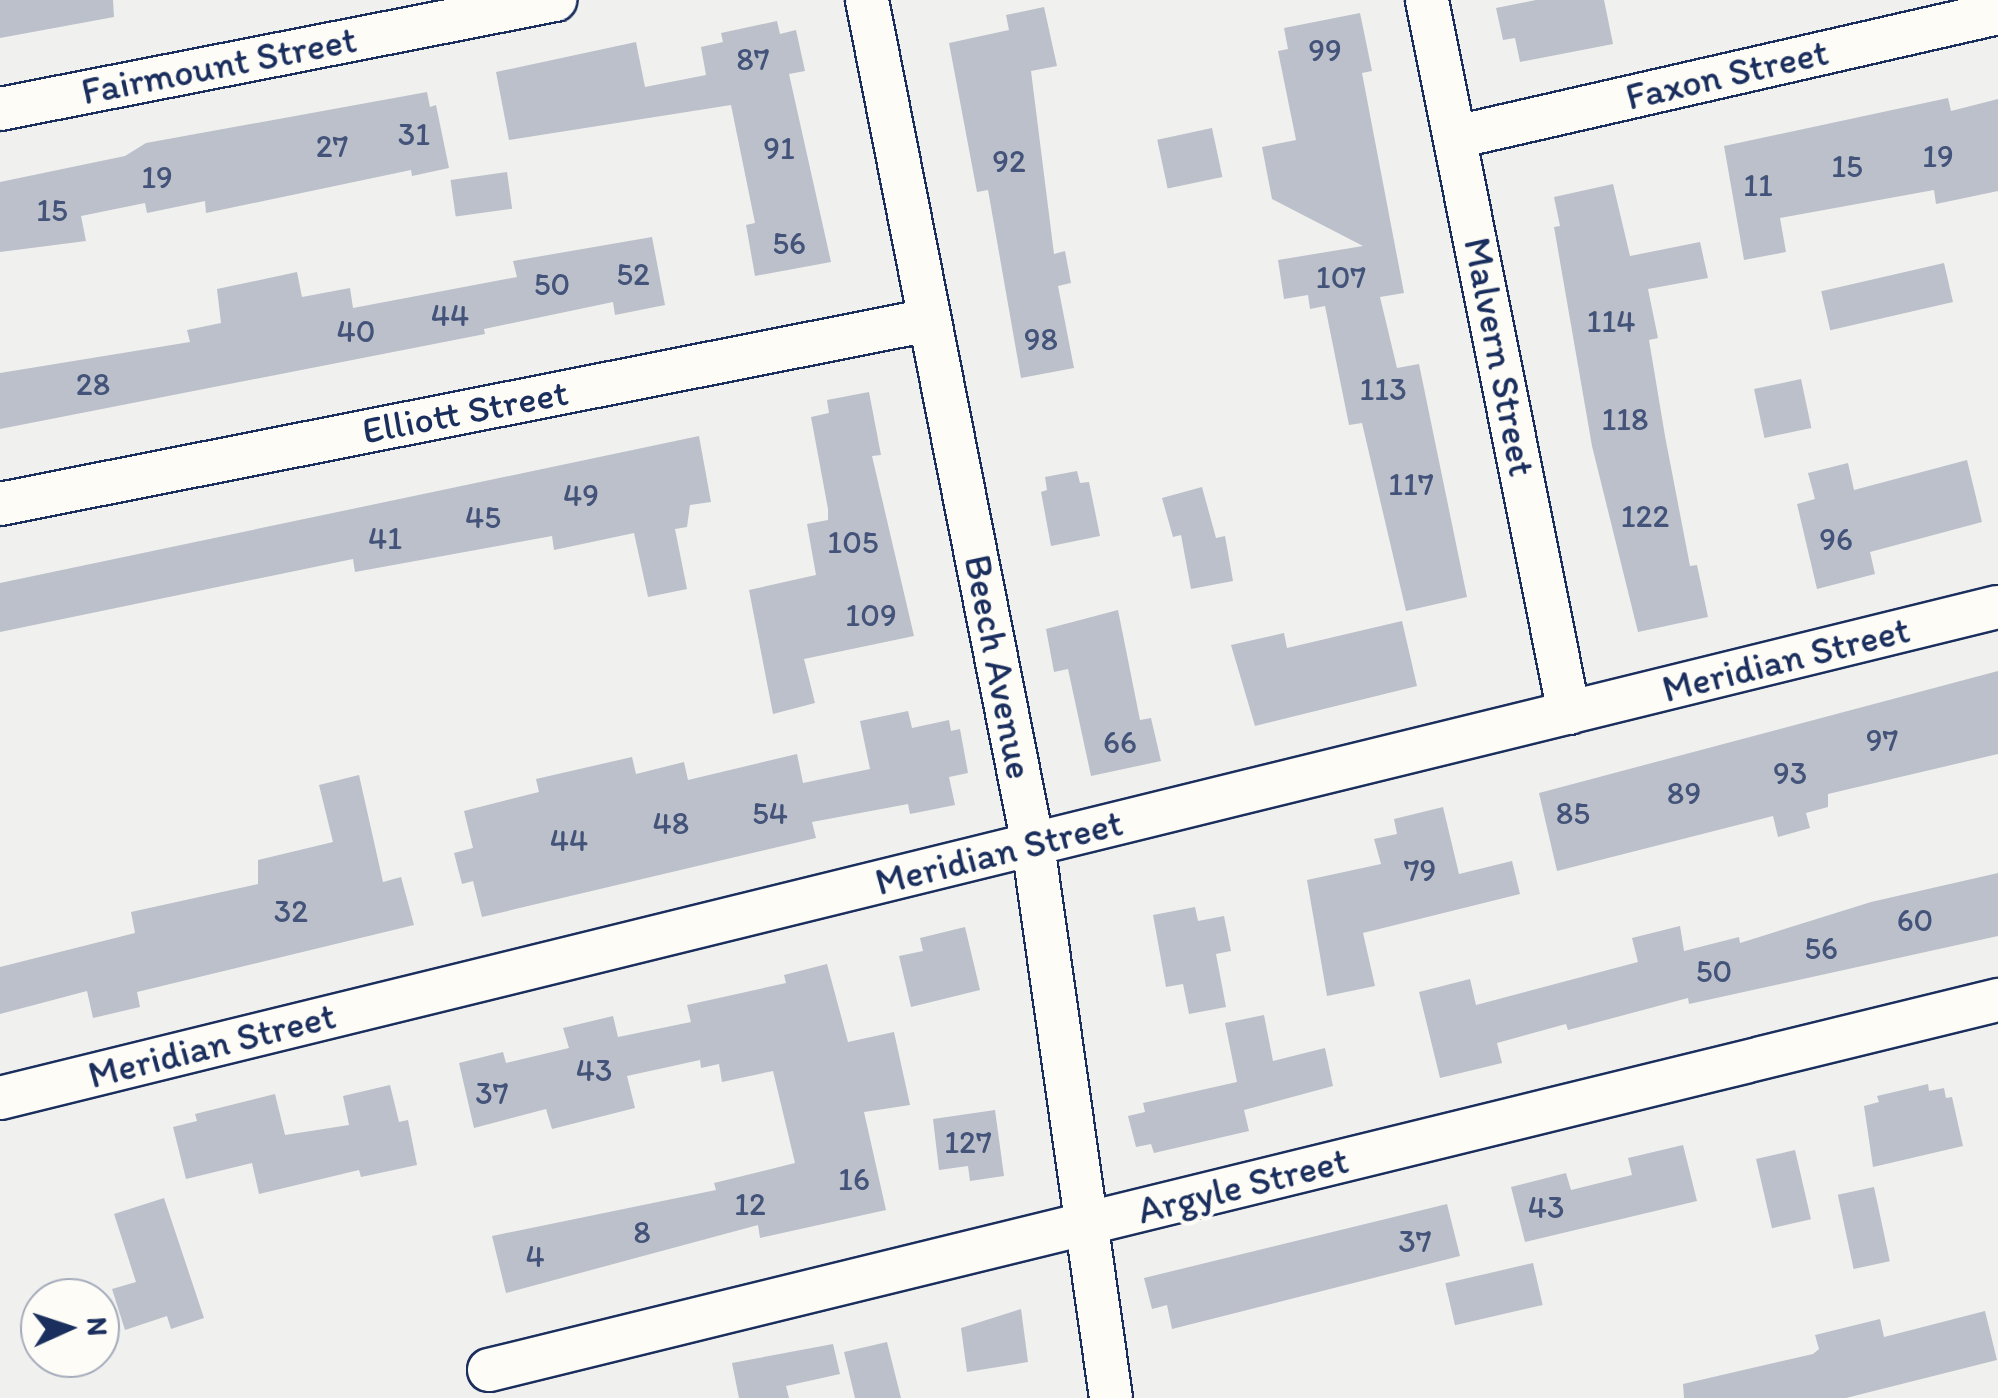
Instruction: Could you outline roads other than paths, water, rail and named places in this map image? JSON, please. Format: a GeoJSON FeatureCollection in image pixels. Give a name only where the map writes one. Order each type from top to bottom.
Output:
{"type":"FeatureCollection","features":[{"type":"Feature","properties":{"kind":"street","name":"Fairmount Street"},"geometry":{"type":"LineString","coordinates":[[0,109],[555,0]]}},
{"type":"Feature","properties":{"kind":"street","name":"Beech Avenue"},"geometry":{"type":"LineString","coordinates":[[867,0],[1032,845],[1111,1398]]}},
{"type":"Feature","properties":{"kind":"street","name":"Malvern Street"},"geometry":{"type":"LineString","coordinates":[[1428,0],[1569,713]]}},
{"type":"Feature","properties":{"kind":"street","name":"Faxon Street"},"geometry":{"type":"LineString","coordinates":[[1456,137],[1998,14]]}},
{"type":"Feature","properties":{"kind":"street","name":"Elliott Street"},"geometry":{"type":"LineString","coordinates":[[0,504],[929,320]]}},
{"type":"Feature","properties":{"kind":"street","name":"Meridian Street"},"geometry":{"type":"LineString","coordinates":[[0,1098],[1998,607]]}},
{"type":"Feature","properties":{"kind":"street","name":"Argyle Street"},"geometry":{"type":"LineString","coordinates":[[488,1370],[1998,1000]]}}]}
